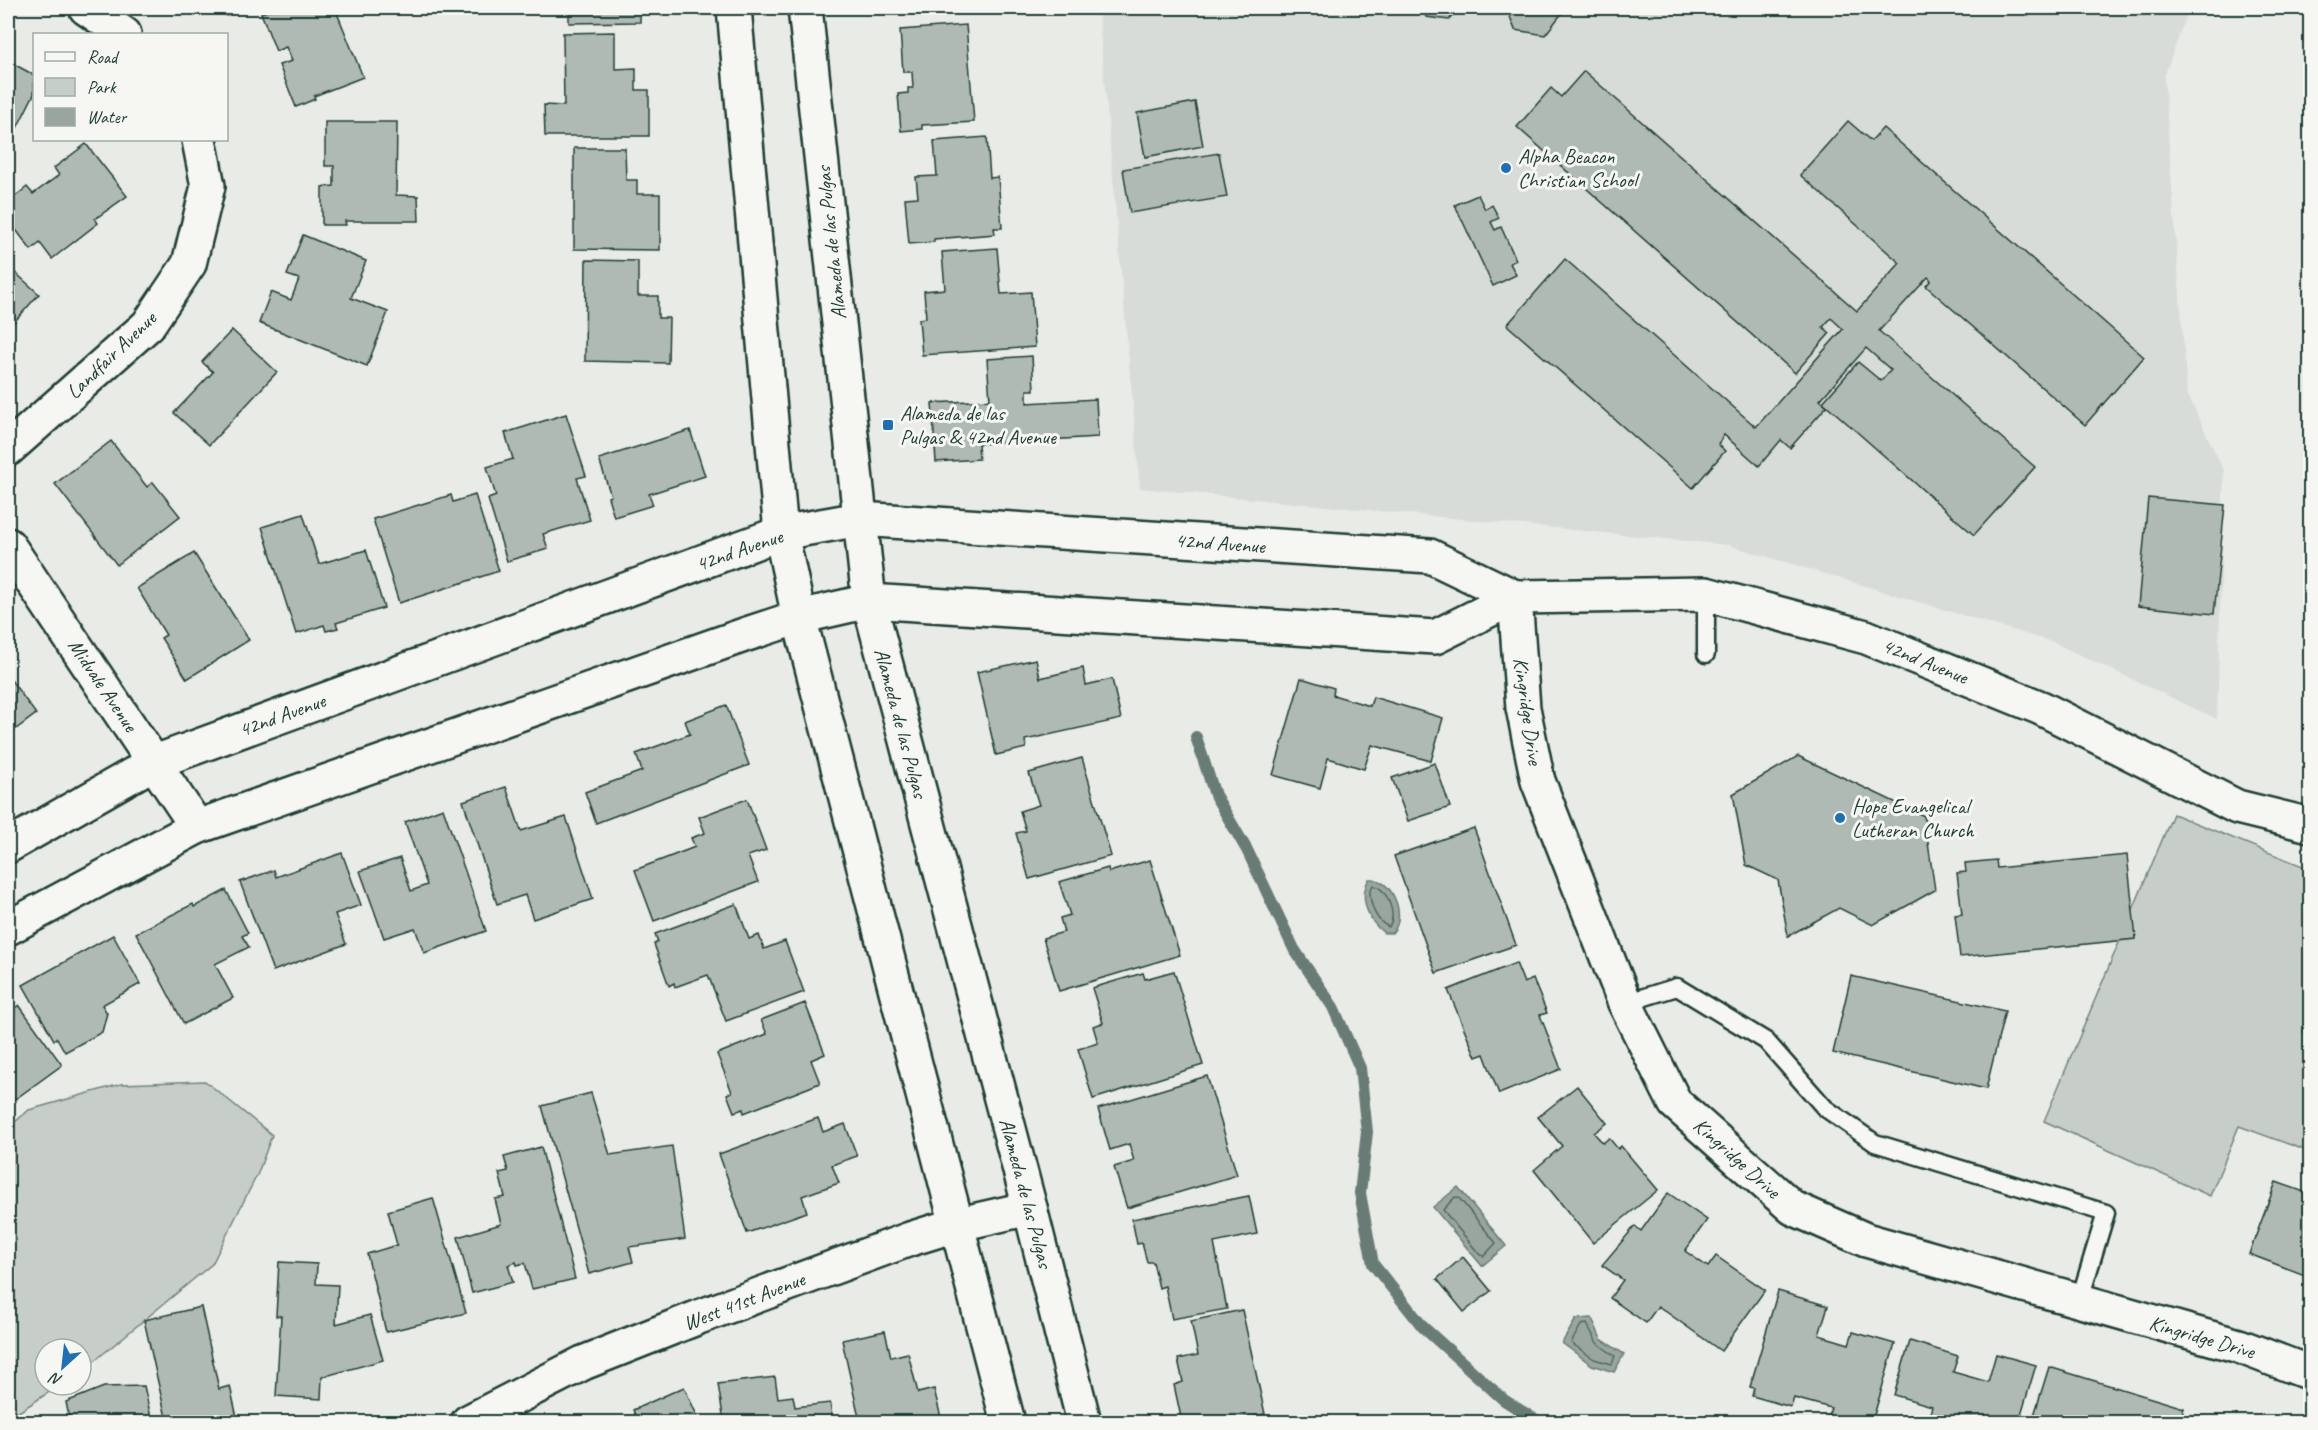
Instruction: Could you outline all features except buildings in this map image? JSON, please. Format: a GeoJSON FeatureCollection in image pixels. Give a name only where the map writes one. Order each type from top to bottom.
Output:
{"type":"FeatureCollection","features":[{"type":"Feature","properties":{"kind":"street"},"geometry":{"type":"LineString","coordinates":[[86,8],[123,33]]}},
{"type":"Feature","properties":{"kind":"street"},"geometry":{"type":"LineString","coordinates":[[735,8],[782,533],[799,617],[1008,1422]]}},
{"type":"Feature","properties":{"kind":"street","name":"Alameda de las Pulgas"},"geometry":{"type":"LineString","coordinates":[[805,8],[869,601],[1030,1208],[1084,1422]]}},
{"type":"Feature","properties":{"kind":"street","name":"Landfair Avenue"},"geometry":{"type":"LineString","coordinates":[[8,450],[148,325],[189,264],[208,186],[199,141]]}},
{"type":"Feature","properties":{"kind":"street","name":"42nd Avenue"},"geometry":{"type":"LineString","coordinates":[[8,846],[155,762],[782,533],[860,519],[1430,556],[1515,597]]}},
{"type":"Feature","properties":{"kind":"street","name":"Midvale Avenue"},"geometry":{"type":"LineString","coordinates":[[8,545],[197,827]]}},
{"type":"Feature","properties":{"kind":"street","name":"42nd Avenue"},"geometry":{"type":"LineString","coordinates":[[8,928],[197,827],[799,617],[869,601],[1435,637],[1515,597],[1706,594],[1866,637],[2041,708],[2237,807],[2310,825]]}},
{"type":"Feature","properties":{"kind":"street","name":"Kingridge Drive"},"geometry":{"type":"LineString","coordinates":[[1515,597],[1523,708],[1538,781],[1625,1003],[1675,1103],[1793,1208],[1866,1240],[2239,1346],[2310,1373]]}},
{"type":"Feature","properties":{"kind":"street","name":"West 41st Avenue"},"geometry":{"type":"LineString","coordinates":[[478,1420],[583,1363],[899,1243],[955,1225],[1030,1208]]}},
{"type":"Feature","properties":{"kind":"lane"},"geometry":{"type":"LineString","coordinates":[[1706,594],[1706,654]]}},
{"type":"Feature","properties":{"kind":"lane"},"geometry":{"type":"LineString","coordinates":[[1625,1003],[1677,987],[1766,1041],[1826,1108],[1875,1143],[2106,1213],[2079,1302]]}},
{"type":"Feature","properties":{"kind":"shaded area"},"geometry":{"type":"Polygon","coordinates":[[[1098,8],[2189,8],[2164,77],[2187,393],[2224,471],[2217,719],[2052,642],[1728,545],[1140,488],[1098,8]]]}},
{"type":"Feature","properties":{"kind":"green space"},"geometry":{"type":"Polygon","coordinates":[[[2173,814],[2310,869],[2310,987],[2303,1033],[2310,1035],[2310,1152],[2239,1126],[2210,1196],[2044,1121],[2173,814]]]}},
{"type":"Feature","properties":{"kind":"green space"},"geometry":{"type":"Polygon","coordinates":[[[205,1081],[272,1135],[258,1173],[212,1264],[93,1362],[93,1337],[33,1337],[33,1397],[42,1397],[8,1419],[8,1128],[29,1110],[121,1084],[205,1081]]]}},
{"type":"Feature","properties":{"kind":"water"},"geometry":{"type":"Polygon","coordinates":[[[1369,879],[1385,884],[1395,899],[1398,918],[1397,926],[1392,933],[1384,933],[1378,928],[1366,908],[1364,893],[1369,879]]]}},
{"type":"Feature","properties":{"kind":"water"},"geometry":{"type":"Polygon","coordinates":[[[1458,1187],[1506,1246],[1482,1266],[1433,1207],[1458,1187]]]}},
{"type":"Feature","properties":{"kind":"water"},"geometry":{"type":"Polygon","coordinates":[[[1592,1318],[1601,1339],[1624,1354],[1614,1372],[1592,1365],[1562,1343],[1576,1319],[1592,1318]]]}},
{"type":"Feature","properties":{"kind":"waterway"},"geometry":{"type":"LineString","coordinates":[[1196,737],[1215,795],[1247,850],[1294,949],[1333,1007],[1360,1068],[1367,1132],[1360,1193],[1373,1264],[1423,1327],[1504,1400],[1539,1422]]}},
{"type":"Feature","properties":{"kind":"place","name":"Alpha Beacon Christian School"},"geometry":{"type":"Point","coordinates":[1506,168]}},
{"type":"Feature","properties":{"kind":"place","name":"Alameda de las Pulgas & 42nd Avenue"},"geometry":{"type":"Point","coordinates":[888,425]}},
{"type":"Feature","properties":{"kind":"place","name":"Hope Evangelical Lutheran Church"},"geometry":{"type":"Point","coordinates":[1840,818]}}]}
